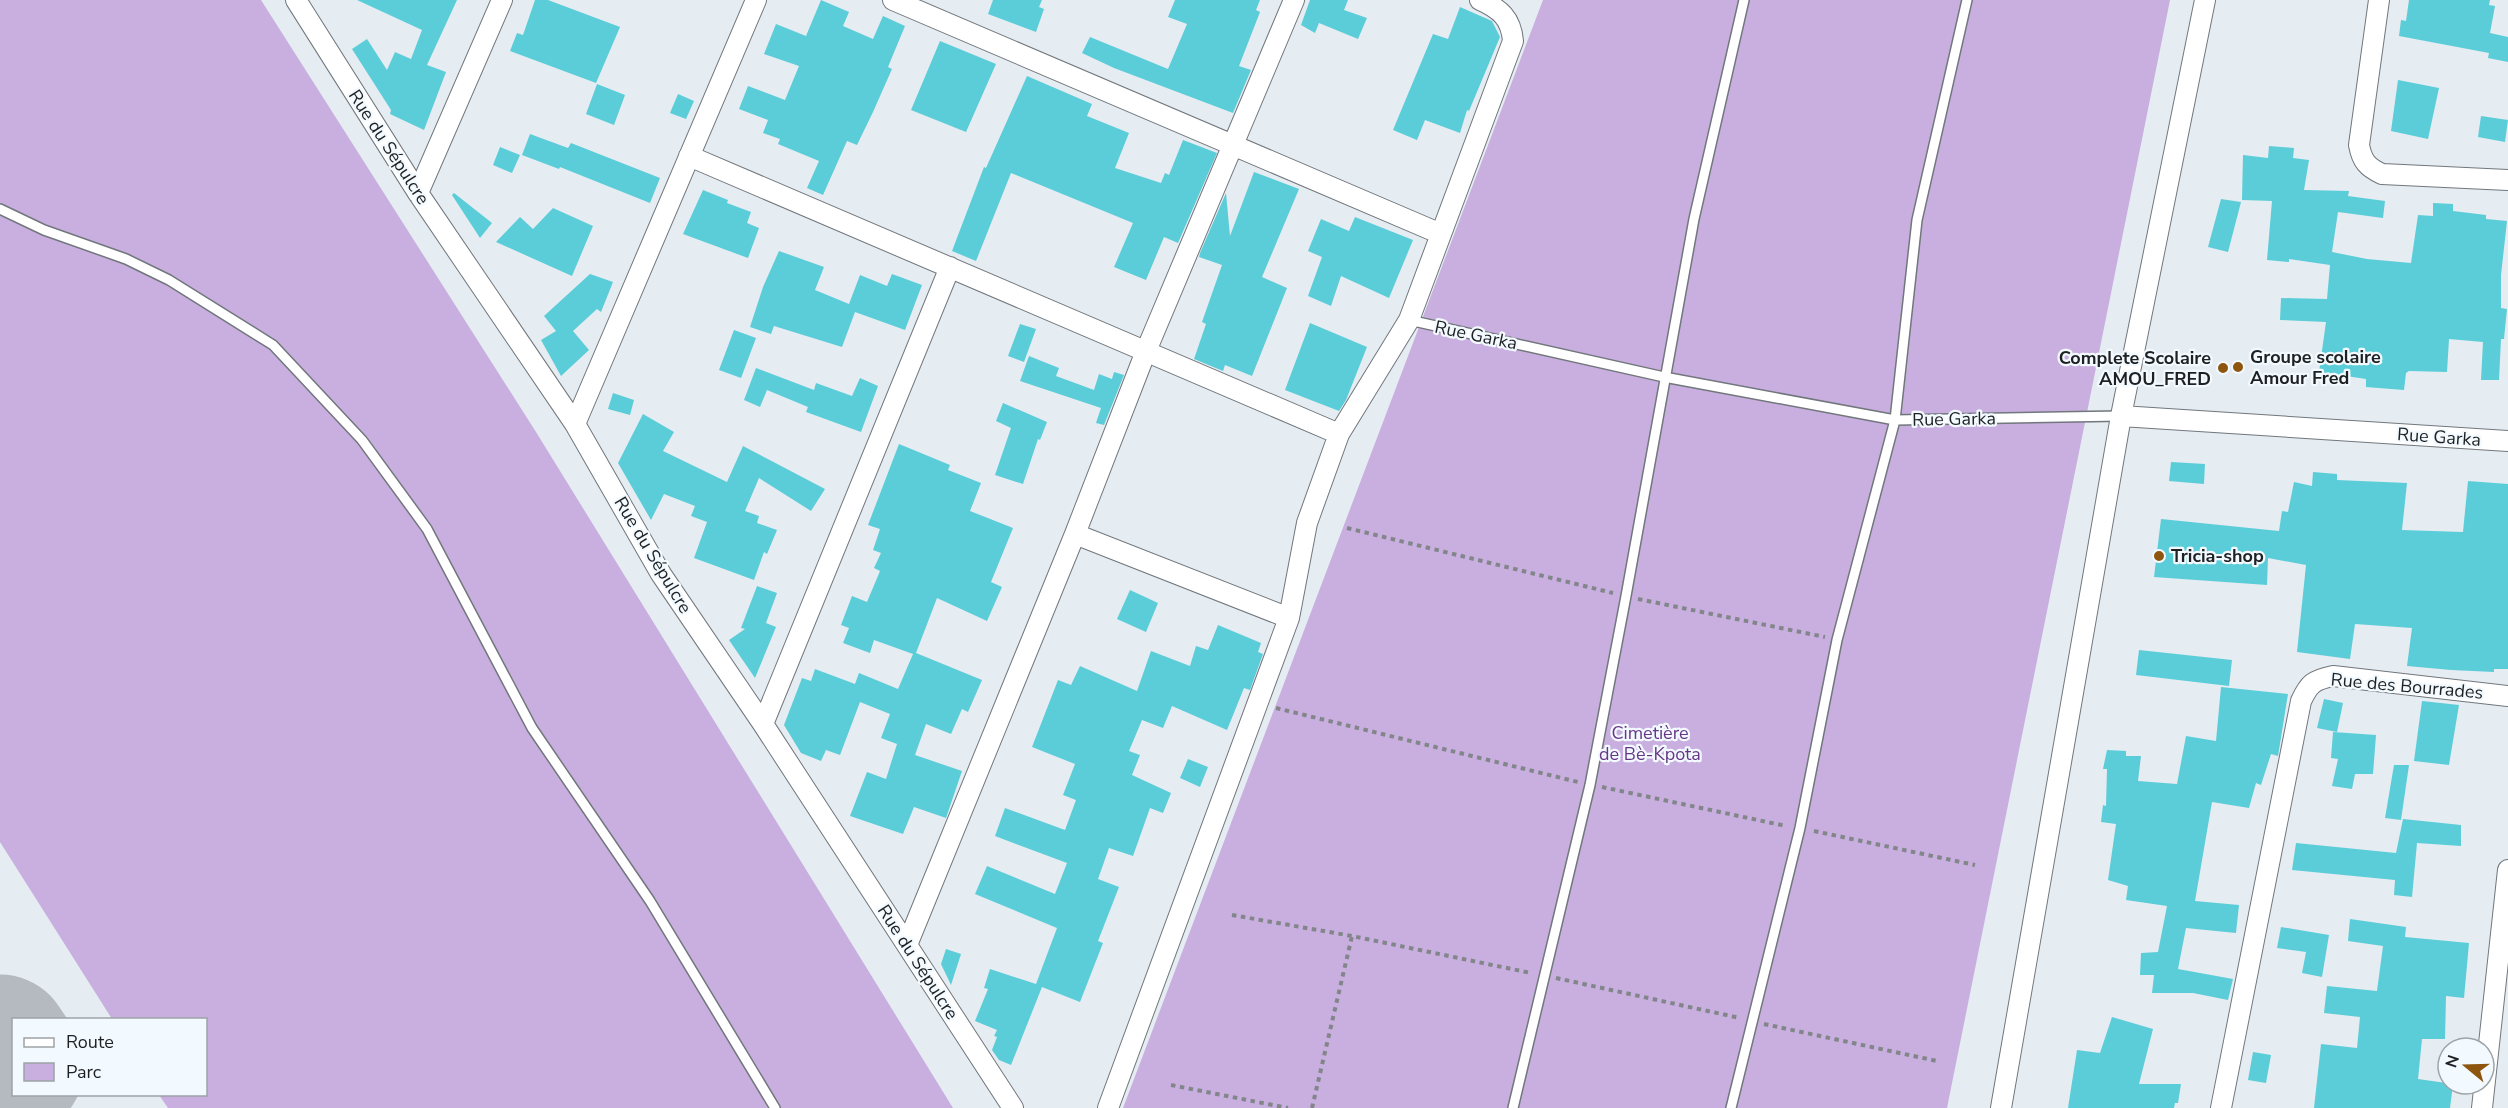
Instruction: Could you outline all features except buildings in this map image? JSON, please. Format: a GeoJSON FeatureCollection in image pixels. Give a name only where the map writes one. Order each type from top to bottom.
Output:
{"type":"FeatureCollection","features":[{"type":"Feature","properties":{"kind":"street","name":"Rue du Sépulcre"},"geometry":{"type":"LineString","coordinates":[[296,0],[418,193],[575,424],[661,574],[763,724],[1013,1108]]}},
{"type":"Feature","properties":{"kind":"street"},"geometry":{"type":"LineString","coordinates":[[418,193],[502,0]]}},
{"type":"Feature","properties":{"kind":"street"},"geometry":{"type":"LineString","coordinates":[[575,424],[756,0]]}},
{"type":"Feature","properties":{"kind":"street"},"geometry":{"type":"LineString","coordinates":[[893,0],[1442,234]]}},
{"type":"Feature","properties":{"kind":"street"},"geometry":{"type":"LineString","coordinates":[[907,945],[1076,534],[1146,351],[1294,0]]}},
{"type":"Feature","properties":{"kind":"street"},"geometry":{"type":"LineString","coordinates":[[1108,1108],[1289,618],[1307,523],[1339,434],[1409,320],[1513,41],[1512,29],[1507,17],[1497,8],[1480,0]]}},
{"type":"Feature","properties":{"kind":"street"},"geometry":{"type":"LineString","coordinates":[[2001,1108],[2121,416],[2205,0]]}},
{"type":"Feature","properties":{"kind":"street"},"geometry":{"type":"LineString","coordinates":[[2379,0],[2359,145],[2361,159],[2369,168],[2382,174],[2508,180]]}},
{"type":"Feature","properties":{"kind":"street"},"geometry":{"type":"LineString","coordinates":[[689,156],[1339,434]]}},
{"type":"Feature","properties":{"kind":"street"},"geometry":{"type":"LineString","coordinates":[[763,724],[950,267]]}},
{"type":"Feature","properties":{"kind":"street","name":"Rue Garka"},"geometry":{"type":"LineString","coordinates":[[2121,416],[2508,441]]}},
{"type":"Feature","properties":{"kind":"street"},"geometry":{"type":"LineString","coordinates":[[1076,534],[1289,618]]}},
{"type":"Feature","properties":{"kind":"street","name":"Rue des Bourrades"},"geometry":{"type":"LineString","coordinates":[[2221,1108],[2298,713],[2308,686],[2319,679],[2333,676],[2508,696]]}},
{"type":"Feature","properties":{"kind":"street"},"geometry":{"type":"LineString","coordinates":[[2482,1108],[2508,870]]}},
{"type":"Feature","properties":{"kind":"lane"},"geometry":{"type":"LineString","coordinates":[[1513,1108],[1590,785],[1694,219],[1744,0]]}},
{"type":"Feature","properties":{"kind":"lane"},"geometry":{"type":"LineString","coordinates":[[1731,1108],[1800,828],[1837,640],[1895,420],[1917,220],[1967,0]]}},
{"type":"Feature","properties":{"kind":"lane"},"geometry":{"type":"LineString","coordinates":[[0,209],[44,230],[126,259],[169,279],[273,345],[362,440],[427,529],[532,728],[650,901],[775,1108]]}},
{"type":"Feature","properties":{"kind":"lane","name":"Rue Garka"},"geometry":{"type":"LineString","coordinates":[[1409,320],[1664,377],[1895,420],[2121,416]]}},
{"type":"Feature","properties":{"kind":"path"},"geometry":{"type":"LineString","coordinates":[[1347,528],[1626,596],[1837,640]]}},
{"type":"Feature","properties":{"kind":"path"},"geometry":{"type":"LineString","coordinates":[[1258,704],[1590,785],[1976,865]]}},
{"type":"Feature","properties":{"kind":"path"},"geometry":{"type":"LineString","coordinates":[[1232,915],[1352,936],[1543,975],[1937,1061]]}},
{"type":"Feature","properties":{"kind":"path"},"geometry":{"type":"LineString","coordinates":[[1312,1108],[1352,936]]}},
{"type":"Feature","properties":{"kind":"path"},"geometry":{"type":"LineString","coordinates":[[1171,1085],[1288,1108]]}},
{"type":"Feature","properties":{"kind":"green space"},"geometry":{"type":"Polygon","coordinates":[[[0,0],[261,0],[536,432],[953,1108],[168,1108],[160,1096],[207,1096],[207,1018],[111,1018],[0,842],[0,0]]]}},
{"type":"Feature","properties":{"kind":"green space","name":"Cimetière de Bè-Kpota"},"geometry":{"type":"Polygon","coordinates":[[[1543,0],[2170,0],[1947,1108],[1123,1108],[1543,0]]]}},
{"type":"Feature","properties":{"kind":"runway"},"geometry":{"type":"LineString","coordinates":[[0,1045],[12,1063]]}},
{"type":"Feature","properties":{"kind":"place","name":"Groupe scolaire Amour Fred"},"geometry":{"type":"Point","coordinates":[2238,367]}},
{"type":"Feature","properties":{"kind":"place","name":"Complete Scolaire AMOU_FRED"},"geometry":{"type":"Point","coordinates":[2223,368]}},
{"type":"Feature","properties":{"kind":"place","name":"Tricia-shop"},"geometry":{"type":"Point","coordinates":[2159,556]}}]}
